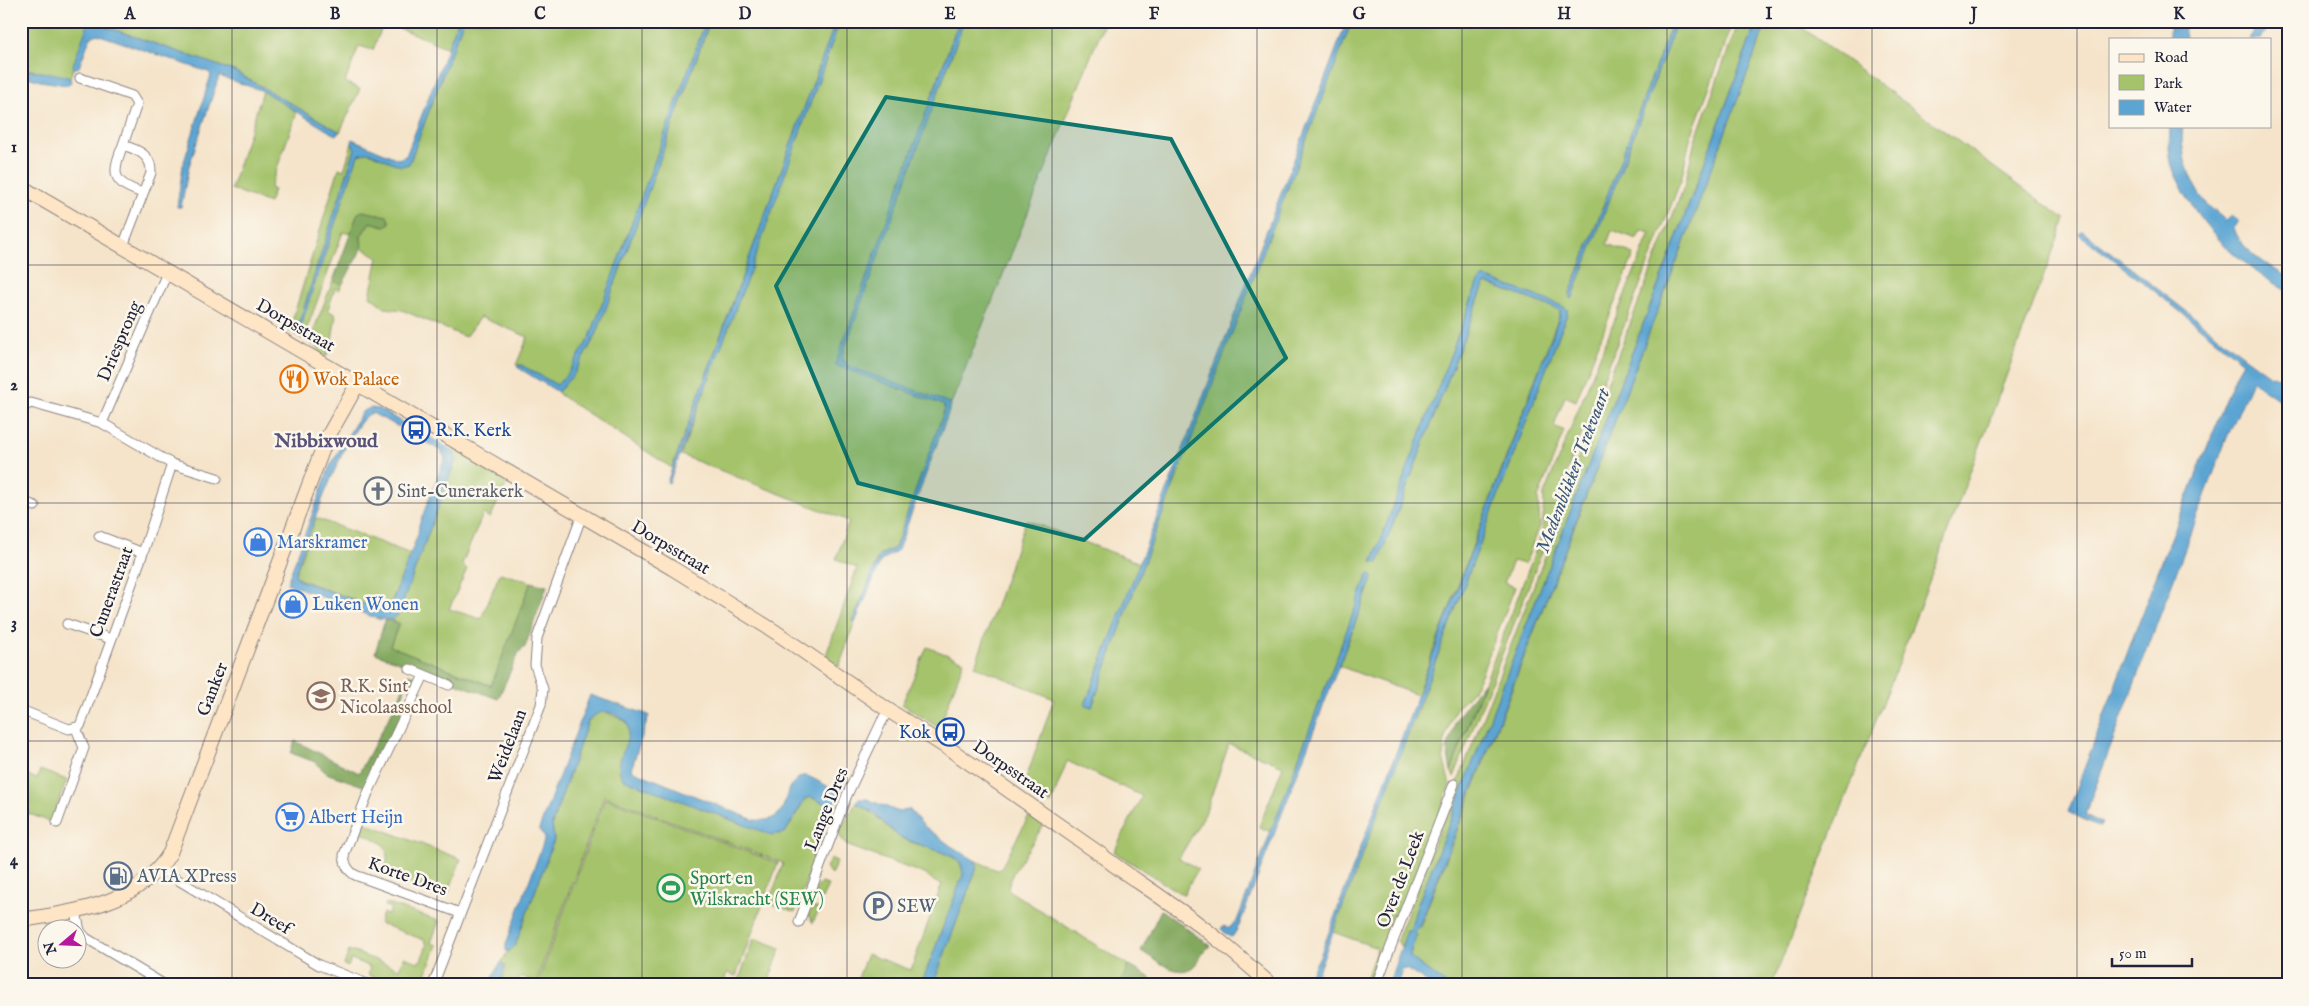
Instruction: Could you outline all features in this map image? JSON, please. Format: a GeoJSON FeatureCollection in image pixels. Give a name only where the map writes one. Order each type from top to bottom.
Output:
{"type":"FeatureCollection","features":[{"type":"Feature","properties":{"kind":"street"},"geometry":{"type":"LineString","coordinates":[[80,78],[135,99],[137,108],[115,165],[118,179],[126,186],[143,192]]}},
{"type":"Feature","properties":{"kind":"street"},"geometry":{"type":"LineString","coordinates":[[123,145],[141,152],[150,163],[151,172],[124,246]]}},
{"type":"Feature","properties":{"kind":"street","name":"Dorpsstraat"},"geometry":{"type":"LineString","coordinates":[[21,187],[582,515],[774,631],[888,710],[951,750],[1100,854],[1118,870],[1170,903],[1217,939],[1271,985]]}},
{"type":"Feature","properties":{"kind":"street","name":"Driesprong"},"geometry":{"type":"LineString","coordinates":[[102,423],[167,272]]}},
{"type":"Feature","properties":{"kind":"street","name":"Ganker"},"geometry":{"type":"LineString","coordinates":[[21,920],[76,912],[126,893],[160,869],[170,854],[326,440],[358,383]]}},
{"type":"Feature","properties":{"kind":"street"},"geometry":{"type":"LineString","coordinates":[[21,408],[31,403],[102,423],[172,464],[217,478]]}},
{"type":"Feature","properties":{"kind":"street","name":"Cunerastraat"},"geometry":{"type":"LineString","coordinates":[[76,728],[84,719],[143,553],[172,464]]}},
{"type":"Feature","properties":{"kind":"street"},"geometry":{"type":"LineString","coordinates":[[21,501],[35,506]]}},
{"type":"Feature","properties":{"kind":"street","name":"Weidelaan"},"geometry":{"type":"LineString","coordinates":[[433,985],[540,705],[543,689],[534,666],[536,638],[582,515]]}},
{"type":"Feature","properties":{"kind":"street"},"geometry":{"type":"LineString","coordinates":[[100,536],[143,553]]}},
{"type":"Feature","properties":{"kind":"street"},"geometry":{"type":"LineString","coordinates":[[67,624],[111,639]]}},
{"type":"Feature","properties":{"kind":"street"},"geometry":{"type":"LineString","coordinates":[[410,670],[448,685]]}},
{"type":"Feature","properties":{"kind":"street","name":"Korte Dres"},"geometry":{"type":"LineString","coordinates":[[424,675],[368,793],[344,855],[344,860],[347,868],[355,875],[460,913]]}},
{"type":"Feature","properties":{"kind":"street"},"geometry":{"type":"LineString","coordinates":[[21,710],[61,727],[76,728],[84,748],[57,822]]}},
{"type":"Feature","properties":{"kind":"street","name":"Lange Dres"},"geometry":{"type":"LineString","coordinates":[[799,922],[847,795],[888,710]]}},
{"type":"Feature","properties":{"kind":"street","name":"Over de Leek"},"geometry":{"type":"LineString","coordinates":[[1376,985],[1454,784]]}},
{"type":"Feature","properties":{"kind":"street","name":"Dreef"},"geometry":{"type":"LineString","coordinates":[[160,869],[318,965],[370,985]]}},
{"type":"Feature","properties":{"kind":"street"},"geometry":{"type":"LineString","coordinates":[[76,912],[80,931],[86,938],[165,985]]}},
{"type":"Feature","properties":{"kind":"highlighted area"},"geometry":{"type":"Polygon","coordinates":[[[886,97],[1171,139],[1286,358],[1084,540],[858,483],[776,286],[886,97]]]}},
{"type":"Feature","properties":{"kind":"green space"},"geometry":{"type":"Polygon","coordinates":[[[21,21],[89,21],[70,78],[21,68],[21,21]]]}},
{"type":"Feature","properties":{"kind":"green space"},"geometry":{"type":"Polygon","coordinates":[[[99,21],[458,21],[448,48],[384,22],[373,50],[359,46],[345,82],[360,89],[340,132],[234,71],[101,25],[99,21]]]}},
{"type":"Feature","properties":{"kind":"green space"},"geometry":{"type":"Polygon","coordinates":[[[463,21],[706,21],[597,322],[575,366],[557,385],[521,365],[516,365],[528,337],[480,317],[465,337],[402,310],[385,308],[370,296],[378,257],[362,248],[361,236],[370,222],[385,226],[358,213],[350,234],[343,232],[303,339],[289,331],[339,168],[344,170],[352,143],[355,149],[298,326],[299,329],[358,155],[368,152],[401,166],[409,164],[463,21]]]}},
{"type":"Feature","properties":{"kind":"green space"},"geometry":{"type":"Polygon","coordinates":[[[710,21],[836,21],[672,468],[558,392],[574,374],[597,333],[710,21]]]}},
{"type":"Feature","properties":{"kind":"green space"},"geometry":{"type":"Polygon","coordinates":[[[840,21],[959,21],[835,365],[943,405],[945,410],[895,548],[881,554],[877,560],[839,667],[825,658],[857,568],[836,559],[849,521],[681,455],[840,21]]]}},
{"type":"Feature","properties":{"kind":"green space"},"geometry":{"type":"Polygon","coordinates":[[[964,21],[1105,21],[951,404],[848,366],[842,356],[964,21]]]}},
{"type":"Feature","properties":{"kind":"green space"},"geometry":{"type":"Polygon","coordinates":[[[1352,21],[1673,21],[1569,296],[1572,299],[1677,21],[1734,21],[1690,139],[1681,180],[1563,482],[1553,524],[1454,777],[1451,771],[1542,534],[1544,494],[1650,233],[1641,230],[1637,239],[1612,230],[1607,244],[1634,254],[1576,401],[1565,396],[1554,426],[1564,431],[1538,498],[1540,526],[1525,564],[1513,561],[1504,583],[1515,587],[1481,675],[1471,693],[1455,710],[1451,720],[1445,738],[1443,757],[1450,785],[1426,848],[1420,856],[1420,866],[1373,985],[1364,985],[1377,948],[1333,932],[1567,314],[1567,309],[1487,278],[1478,282],[1373,562],[1378,563],[1484,285],[1488,284],[1560,310],[1560,313],[1417,695],[1339,666],[1373,576],[1368,574],[1271,832],[1259,827],[1283,766],[1229,744],[1205,814],[1179,858],[1198,869],[1183,895],[1114,852],[1142,796],[1067,761],[1051,804],[1024,784],[1054,699],[975,666],[1026,520],[1140,563],[1085,704],[1092,707],[1143,565],[1352,21]]]}},
{"type":"Feature","properties":{"kind":"green space"},"geometry":{"type":"Polygon","coordinates":[[[1739,21],[1757,21],[1675,242],[1419,901],[1410,931],[1407,931],[1401,947],[1397,940],[1556,528],[1567,485],[1685,184],[1695,140],[1739,21]]]}},
{"type":"Feature","properties":{"kind":"green space"},"geometry":{"type":"Polygon","coordinates":[[[1767,21],[1793,21],[2065,219],[1894,675],[1772,985],[1447,985],[1410,957],[1417,935],[1414,933],[1420,927],[1683,245],[1767,21]]]}},
{"type":"Feature","properties":{"kind":"green space"},"geometry":{"type":"Polygon","coordinates":[[[263,91],[297,112],[270,188],[274,190],[269,203],[231,189],[263,91]]]}},
{"type":"Feature","properties":{"kind":"green space"},"geometry":{"type":"Polygon","coordinates":[[[363,211],[387,216],[390,223],[385,226],[370,222],[361,236],[362,248],[342,285],[333,281],[358,213],[363,211]]]}},
{"type":"Feature","properties":{"kind":"green space"},"geometry":{"type":"Polygon","coordinates":[[[333,281],[342,285],[339,290],[335,288],[328,310],[336,315],[330,352],[325,357],[321,355],[319,349],[309,342],[333,281]]]}},
{"type":"Feature","properties":{"kind":"green space"},"geometry":{"type":"Polygon","coordinates":[[[455,449],[469,457],[468,460],[477,462],[508,481],[490,518],[483,514],[462,564],[467,569],[449,609],[481,619],[500,573],[531,582],[492,686],[390,646],[399,624],[391,620],[398,615],[454,464],[455,449]]]}},
{"type":"Feature","properties":{"kind":"green space"},"geometry":{"type":"Polygon","coordinates":[[[316,518],[411,554],[387,612],[296,578],[295,574],[316,518]]]}},
{"type":"Feature","properties":{"kind":"green space"},"geometry":{"type":"Polygon","coordinates":[[[531,582],[547,586],[525,647],[519,652],[498,699],[375,653],[385,620],[399,623],[390,646],[491,686],[531,582]]]}},
{"type":"Feature","properties":{"kind":"green space"},"geometry":{"type":"Polygon","coordinates":[[[927,647],[964,661],[939,728],[902,704],[927,647]]]}},
{"type":"Feature","properties":{"kind":"green space"},"geometry":{"type":"Polygon","coordinates":[[[408,674],[415,676],[414,686],[407,683],[402,698],[409,701],[366,787],[326,773],[315,762],[291,753],[295,741],[359,773],[399,699],[408,674]]]}},
{"type":"Feature","properties":{"kind":"green space"},"geometry":{"type":"Polygon","coordinates":[[[1484,682],[1451,771],[1447,750],[1456,719],[1484,682]]]}},
{"type":"Feature","properties":{"kind":"green space"},"geometry":{"type":"Polygon","coordinates":[[[604,711],[627,722],[630,731],[619,768],[785,833],[805,799],[810,797],[833,807],[795,912],[769,903],[783,863],[604,796],[535,985],[529,985],[530,980],[521,976],[517,985],[500,985],[505,972],[505,965],[501,963],[508,951],[515,946],[554,840],[552,824],[588,721],[597,713],[604,711]]]}},
{"type":"Feature","properties":{"kind":"green space"},"geometry":{"type":"Polygon","coordinates":[[[40,770],[67,780],[51,822],[21,811],[21,785],[25,774],[37,779],[40,770]]]}},
{"type":"Feature","properties":{"kind":"green space","name":"Sport en Wilskracht (SEW)"},"geometry":{"type":"Polygon","coordinates":[[[605,798],[778,863],[736,976],[727,973],[723,985],[537,985],[605,798]]]}},
{"type":"Feature","properties":{"kind":"green space"},"geometry":{"type":"Polygon","coordinates":[[[856,803],[873,814],[898,836],[947,854],[961,866],[963,875],[921,985],[860,985],[858,978],[867,954],[911,970],[942,884],[935,882],[927,875],[846,845],[838,833],[856,803]]]}},
{"type":"Feature","properties":{"kind":"green space"},"geometry":{"type":"Polygon","coordinates":[[[1029,816],[1043,826],[1013,873],[1008,887],[1011,892],[1128,965],[1121,985],[933,985],[977,867],[976,861],[997,870],[1001,868],[1029,816]]]}},
{"type":"Feature","properties":{"kind":"green space"},"geometry":{"type":"Polygon","coordinates":[[[362,822],[461,859],[447,897],[383,874],[387,851],[380,842],[359,832],[362,822]]]}},
{"type":"Feature","properties":{"kind":"green space"},"geometry":{"type":"Polygon","coordinates":[[[831,859],[837,861],[831,875],[826,867],[831,859]]]}},
{"type":"Feature","properties":{"kind":"green space"},"geometry":{"type":"Polygon","coordinates":[[[821,883],[828,885],[822,899],[816,895],[815,890],[821,883]]]}},
{"type":"Feature","properties":{"kind":"green space"},"geometry":{"type":"Polygon","coordinates":[[[386,903],[439,921],[431,943],[437,945],[422,985],[392,985],[368,975],[370,967],[351,959],[348,967],[344,965],[349,950],[399,969],[404,957],[418,962],[421,960],[427,945],[424,940],[379,923],[383,913],[388,915],[391,908],[385,906],[386,903]]]}},
{"type":"Feature","properties":{"kind":"green space"},"geometry":{"type":"Polygon","coordinates":[[[812,908],[819,908],[813,923],[808,914],[812,908]]]}},
{"type":"Feature","properties":{"kind":"green space"},"geometry":{"type":"Polygon","coordinates":[[[1161,910],[1211,946],[1194,966],[1188,970],[1174,970],[1141,951],[1161,910]]]}},
{"type":"Feature","properties":{"kind":"green space"},"geometry":{"type":"Polygon","coordinates":[[[754,938],[781,948],[767,985],[737,985],[754,938]]]}},
{"type":"Feature","properties":{"kind":"green space"},"geometry":{"type":"Polygon","coordinates":[[[1128,965],[1151,978],[1147,985],[1121,985],[1128,965]]]}},
{"type":"Feature","properties":{"kind":"water"},"geometry":{"type":"Polygon","coordinates":[[[89,21],[99,21],[101,25],[234,71],[340,132],[335,135],[263,91],[219,76],[189,166],[181,207],[177,207],[183,165],[211,75],[208,72],[97,34],[90,38],[79,67],[74,69],[73,65],[89,21]]]}},
{"type":"Feature","properties":{"kind":"water"},"geometry":{"type":"Polygon","coordinates":[[[458,21],[463,21],[409,164],[401,166],[368,152],[358,155],[300,328],[297,329],[355,149],[352,139],[398,159],[406,156],[458,21]]]}},
{"type":"Feature","properties":{"kind":"water"},"geometry":{"type":"Polygon","coordinates":[[[706,21],[710,21],[597,333],[574,374],[558,392],[517,367],[521,365],[557,385],[568,373],[590,337],[706,21]]]}},
{"type":"Feature","properties":{"kind":"water"},"geometry":{"type":"Polygon","coordinates":[[[836,21],[840,21],[751,269],[669,483],[667,482],[836,21]]]}},
{"type":"Feature","properties":{"kind":"water"},"geometry":{"type":"Polygon","coordinates":[[[959,21],[964,21],[842,356],[848,366],[950,403],[951,406],[898,550],[881,561],[855,623],[853,621],[879,556],[895,548],[945,408],[943,405],[835,365],[959,21]]]}},
{"type":"Feature","properties":{"kind":"water"},"geometry":{"type":"Polygon","coordinates":[[[1347,21],[1352,21],[1143,565],[1092,707],[1085,705],[1347,21]]]}},
{"type":"Feature","properties":{"kind":"water"},"geometry":{"type":"Polygon","coordinates":[[[1673,21],[1677,21],[1572,299],[1569,297],[1673,21]]]}},
{"type":"Feature","properties":{"kind":"water"},"geometry":{"type":"Polygon","coordinates":[[[1757,21],[1767,21],[1683,245],[1419,927],[1414,933],[1417,935],[1410,957],[1447,985],[1431,985],[1406,969],[1402,970],[1397,985],[1388,985],[1407,931],[1410,931],[1419,901],[1675,242],[1757,21]]]}},
{"type":"Feature","properties":{"kind":"water"},"geometry":{"type":"Polygon","coordinates":[[[2169,21],[2183,21],[2186,38],[2169,38],[2169,21]]]}},
{"type":"Feature","properties":{"kind":"water"},"geometry":{"type":"Polygon","coordinates":[[[2260,21],[2272,21],[2262,38],[2250,38],[2260,21]]]}},
{"type":"Feature","properties":{"kind":"water"},"geometry":{"type":"Polygon","coordinates":[[[21,68],[64,76],[70,78],[71,82],[67,85],[40,81],[21,75],[21,68]]]}},
{"type":"Feature","properties":{"kind":"water"},"geometry":{"type":"Polygon","coordinates":[[[2170,128],[2183,128],[2184,156],[2200,195],[2208,206],[2226,221],[2232,216],[2238,221],[2234,227],[2237,235],[2256,256],[2288,277],[2288,292],[2239,258],[2211,231],[2188,200],[2172,167],[2169,149],[2170,128]]]}},
{"type":"Feature","properties":{"kind":"water"},"geometry":{"type":"Polygon","coordinates":[[[2082,230],[2245,357],[2271,376],[2280,378],[2282,383],[2288,388],[2288,406],[2252,381],[2226,440],[2085,815],[2102,823],[2100,827],[2068,812],[2153,584],[2236,374],[2243,362],[2079,234],[2082,230]]]}},
{"type":"Feature","properties":{"kind":"water"},"geometry":{"type":"Polygon","coordinates":[[[1482,278],[1487,278],[1560,305],[1567,309],[1567,314],[1313,985],[1305,985],[1320,956],[1560,315],[1560,310],[1488,284],[1484,285],[1378,563],[1372,562],[1478,282],[1482,278]]]}},
{"type":"Feature","properties":{"kind":"water"},"geometry":{"type":"Polygon","coordinates":[[[370,408],[380,409],[403,423],[399,427],[372,413],[362,421],[339,460],[295,574],[299,580],[385,612],[389,610],[445,458],[441,451],[412,434],[410,432],[414,428],[453,451],[456,459],[398,615],[391,620],[378,619],[287,583],[330,466],[362,412],[370,408]]]}},
{"type":"Feature","properties":{"kind":"water"},"geometry":{"type":"Polygon","coordinates":[[[1368,574],[1373,576],[1239,926],[1233,936],[1230,937],[1221,929],[1223,926],[1229,928],[1237,921],[1368,574]]]}},
{"type":"Feature","properties":{"kind":"water"},"geometry":{"type":"Polygon","coordinates":[[[590,695],[649,715],[631,770],[754,820],[767,820],[775,817],[781,811],[794,782],[802,776],[808,776],[839,792],[833,807],[810,797],[805,799],[785,833],[771,835],[623,779],[620,765],[628,737],[627,722],[612,713],[598,713],[588,721],[552,824],[554,840],[515,946],[510,951],[506,951],[506,944],[545,838],[539,829],[590,695]]]}},
{"type":"Feature","properties":{"kind":"water"},"geometry":{"type":"Polygon","coordinates":[[[858,799],[867,799],[899,812],[909,809],[924,826],[951,846],[976,861],[977,867],[933,985],[921,985],[963,875],[961,863],[952,856],[899,837],[874,813],[856,803],[858,799]]]}},
{"type":"Feature","properties":{"kind":"water"},"geometry":{"type":"Polygon","coordinates":[[[501,963],[505,965],[500,985],[490,985],[497,968],[501,963]]]}},
{"type":"Feature","properties":{"kind":"place","name":"Wok Palace"},"geometry":{"type":"Point","coordinates":[294,379]}},
{"type":"Feature","properties":{"kind":"place","name":"R.K. Kerk"},"geometry":{"type":"Point","coordinates":[416,430]}},
{"type":"Feature","properties":{"kind":"place","name":"Sint-Cunerakerk"},"geometry":{"type":"Point","coordinates":[378,491]}},
{"type":"Feature","properties":{"kind":"place","name":"Marskramer"},"geometry":{"type":"Point","coordinates":[258,542]}},
{"type":"Feature","properties":{"kind":"place","name":"Luken Wonen"},"geometry":{"type":"Point","coordinates":[293,604]}},
{"type":"Feature","properties":{"kind":"place","name":"R.K. Sint Nicolaasschool"},"geometry":{"type":"Point","coordinates":[321,696]}},
{"type":"Feature","properties":{"kind":"place","name":"Kok"},"geometry":{"type":"Point","coordinates":[950,732]}},
{"type":"Feature","properties":{"kind":"place","name":"Albert Heijn"},"geometry":{"type":"Point","coordinates":[290,817]}},
{"type":"Feature","properties":{"kind":"place","name":"AVIA XPress"},"geometry":{"type":"Point","coordinates":[118,876]}},
{"type":"Feature","properties":{"kind":"place","name":"Sport en Wilskracht (SEW)"},"geometry":{"type":"Point","coordinates":[671,888]}},
{"type":"Feature","properties":{"kind":"place","name":"SEW"},"geometry":{"type":"Point","coordinates":[878,906]}},
{"type":"Feature","properties":{"kind":"district","name":"Nibbixwoud"},"geometry":{"type":"Point","coordinates":[326,440]}},
{"type":"Feature","properties":{"kind":"water label","name":"Medemblikker Trekvaart"},"geometry":{"type":"Point","coordinates":[1572,470]}}]}
